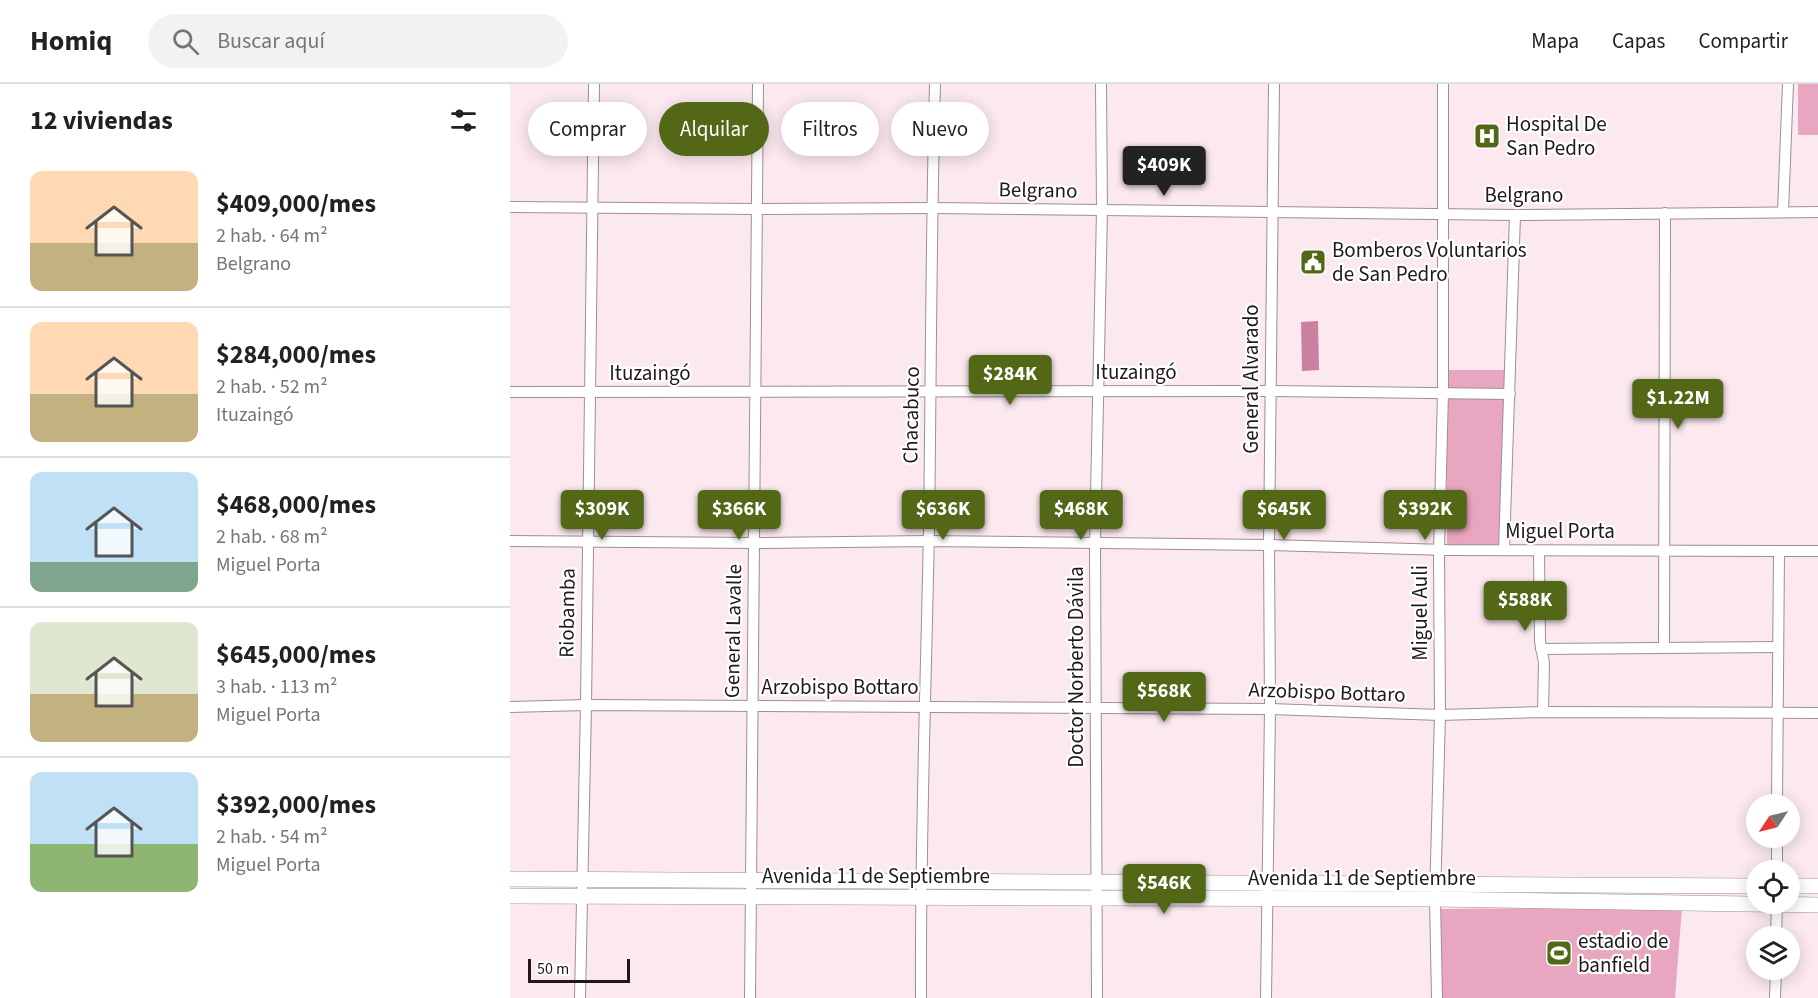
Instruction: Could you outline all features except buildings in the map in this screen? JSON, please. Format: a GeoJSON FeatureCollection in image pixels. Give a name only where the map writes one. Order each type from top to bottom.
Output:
{"type":"FeatureCollection","features":[{"type":"Feature","properties":{"kind":"main road","name":"Avenida 11 de Septiembre"},"geometry":{"type":"LineString","coordinates":[[510,879],[1097,882],[1268,891],[1436,892],[1746,886]]}},
{"type":"Feature","properties":{"kind":"main road"},"geometry":{"type":"LineString","coordinates":[[1800,886],[1818,886]]}},
{"type":"Feature","properties":{"kind":"main road","name":"Avenida 11 de Septiembre"},"geometry":{"type":"LineString","coordinates":[[510,896],[1097,898],[1268,891]]}},
{"type":"Feature","properties":{"kind":"main road","name":"Avenida 11 de Septiembre"},"geometry":{"type":"LineString","coordinates":[[1436,892],[1746,903]]}},
{"type":"Feature","properties":{"kind":"main road","name":"Avenida 11 de Septiembre"},"geometry":{"type":"LineString","coordinates":[[1800,905],[1818,905]]}},
{"type":"Feature","properties":{"kind":"street","name":"Riobamba"},"geometry":{"type":"LineString","coordinates":[[580,998],[594,84]]}},
{"type":"Feature","properties":{"kind":"street","name":"General Lavalle"},"geometry":{"type":"LineString","coordinates":[[750,998],[758,84]]}},
{"type":"Feature","properties":{"kind":"street","name":"Chacabuco"},"geometry":{"type":"LineString","coordinates":[[921,998],[935,84]]}},
{"type":"Feature","properties":{"kind":"street","name":"Doctor Norberto Dávila"},"geometry":{"type":"LineString","coordinates":[[1097,998],[1095,544],[1102,211],[1101,84]]}},
{"type":"Feature","properties":{"kind":"street","name":"General Alvarado"},"geometry":{"type":"LineString","coordinates":[[1266,998],[1270,709],[1271,213],[1274,84]]}},
{"type":"Feature","properties":{"kind":"street","name":"Miguel Auli"},"geometry":{"type":"LineString","coordinates":[[1437,998],[1439,550],[1443,392],[1443,84]]}},
{"type":"Feature","properties":{"kind":"street"},"geometry":{"type":"LineString","coordinates":[[1783,212],[1788,84]]}},
{"type":"Feature","properties":{"kind":"street","name":"Belgrano"},"geometry":{"type":"LineString","coordinates":[[510,207],[932,208],[1515,215],[1818,212]]}},
{"type":"Feature","properties":{"kind":"street"},"geometry":{"type":"LineString","coordinates":[[1664,646],[1665,213]]}},
{"type":"Feature","properties":{"kind":"street"},"geometry":{"type":"LineString","coordinates":[[1504,550],[1515,215]]}},
{"type":"Feature","properties":{"kind":"street","name":"Ituzaingó"},"geometry":{"type":"LineString","coordinates":[[510,392],[1443,392],[1509,394]]}},
{"type":"Feature","properties":{"kind":"street","name":"Miguel Porta"},"geometry":{"type":"LineString","coordinates":[[510,541],[1269,544],[1539,551],[1818,550]]}},
{"type":"Feature","properties":{"kind":"street"},"geometry":{"type":"LineString","coordinates":[[1539,551],[1540,641],[1544,663],[1543,712]]}},
{"type":"Feature","properties":{"kind":"street"},"geometry":{"type":"LineString","coordinates":[[1777,794],[1779,551]]}},
{"type":"Feature","properties":{"kind":"street"},"geometry":{"type":"LineString","coordinates":[[1541,649],[1664,646],[1778,647]]}},
{"type":"Feature","properties":{"kind":"street","name":"Arzobispo Bottaro"},"geometry":{"type":"LineString","coordinates":[[510,707],[586,705],[1270,709],[1440,715],[1543,712],[1818,713]]}},
{"type":"Feature","properties":{"kind":"street"},"geometry":{"type":"LineString","coordinates":[[1775,998],[1776,980]]}},
{"type":"Feature","properties":{"kind":"shaded area"},"geometry":{"type":"Polygon","coordinates":[[[1798,84],[1818,84],[1818,135],[1798,135],[1798,84]]]}},
{"type":"Feature","properties":{"kind":"shaded area"},"geometry":{"type":"Polygon","coordinates":[[[1318,321],[1319,370],[1302,371],[1301,322],[1318,321]]]}},
{"type":"Feature","properties":{"kind":"shaded area"},"geometry":{"type":"Polygon","coordinates":[[[1447,370],[1505,370],[1502,546],[1447,550],[1447,370]]]}},
{"type":"Feature","properties":{"kind":"shaded area","name":"estadio de banfield"},"geometry":{"type":"Polygon","coordinates":[[[1682,907],[1675,998],[1442,998],[1436,909],[1682,907]]]}},
{"type":"Feature","properties":{"kind":"place","name":"Hospital De San Pedro"},"geometry":{"type":"Point","coordinates":[1487,136]}},
{"type":"Feature","properties":{"kind":"place","name":"Bomberos Voluntarios de San Pedro"},"geometry":{"type":"Point","coordinates":[1313,262]}},
{"type":"Feature","properties":{"kind":"place","name":"estadio de banfield"},"geometry":{"type":"Point","coordinates":[1559,953]}}]}
